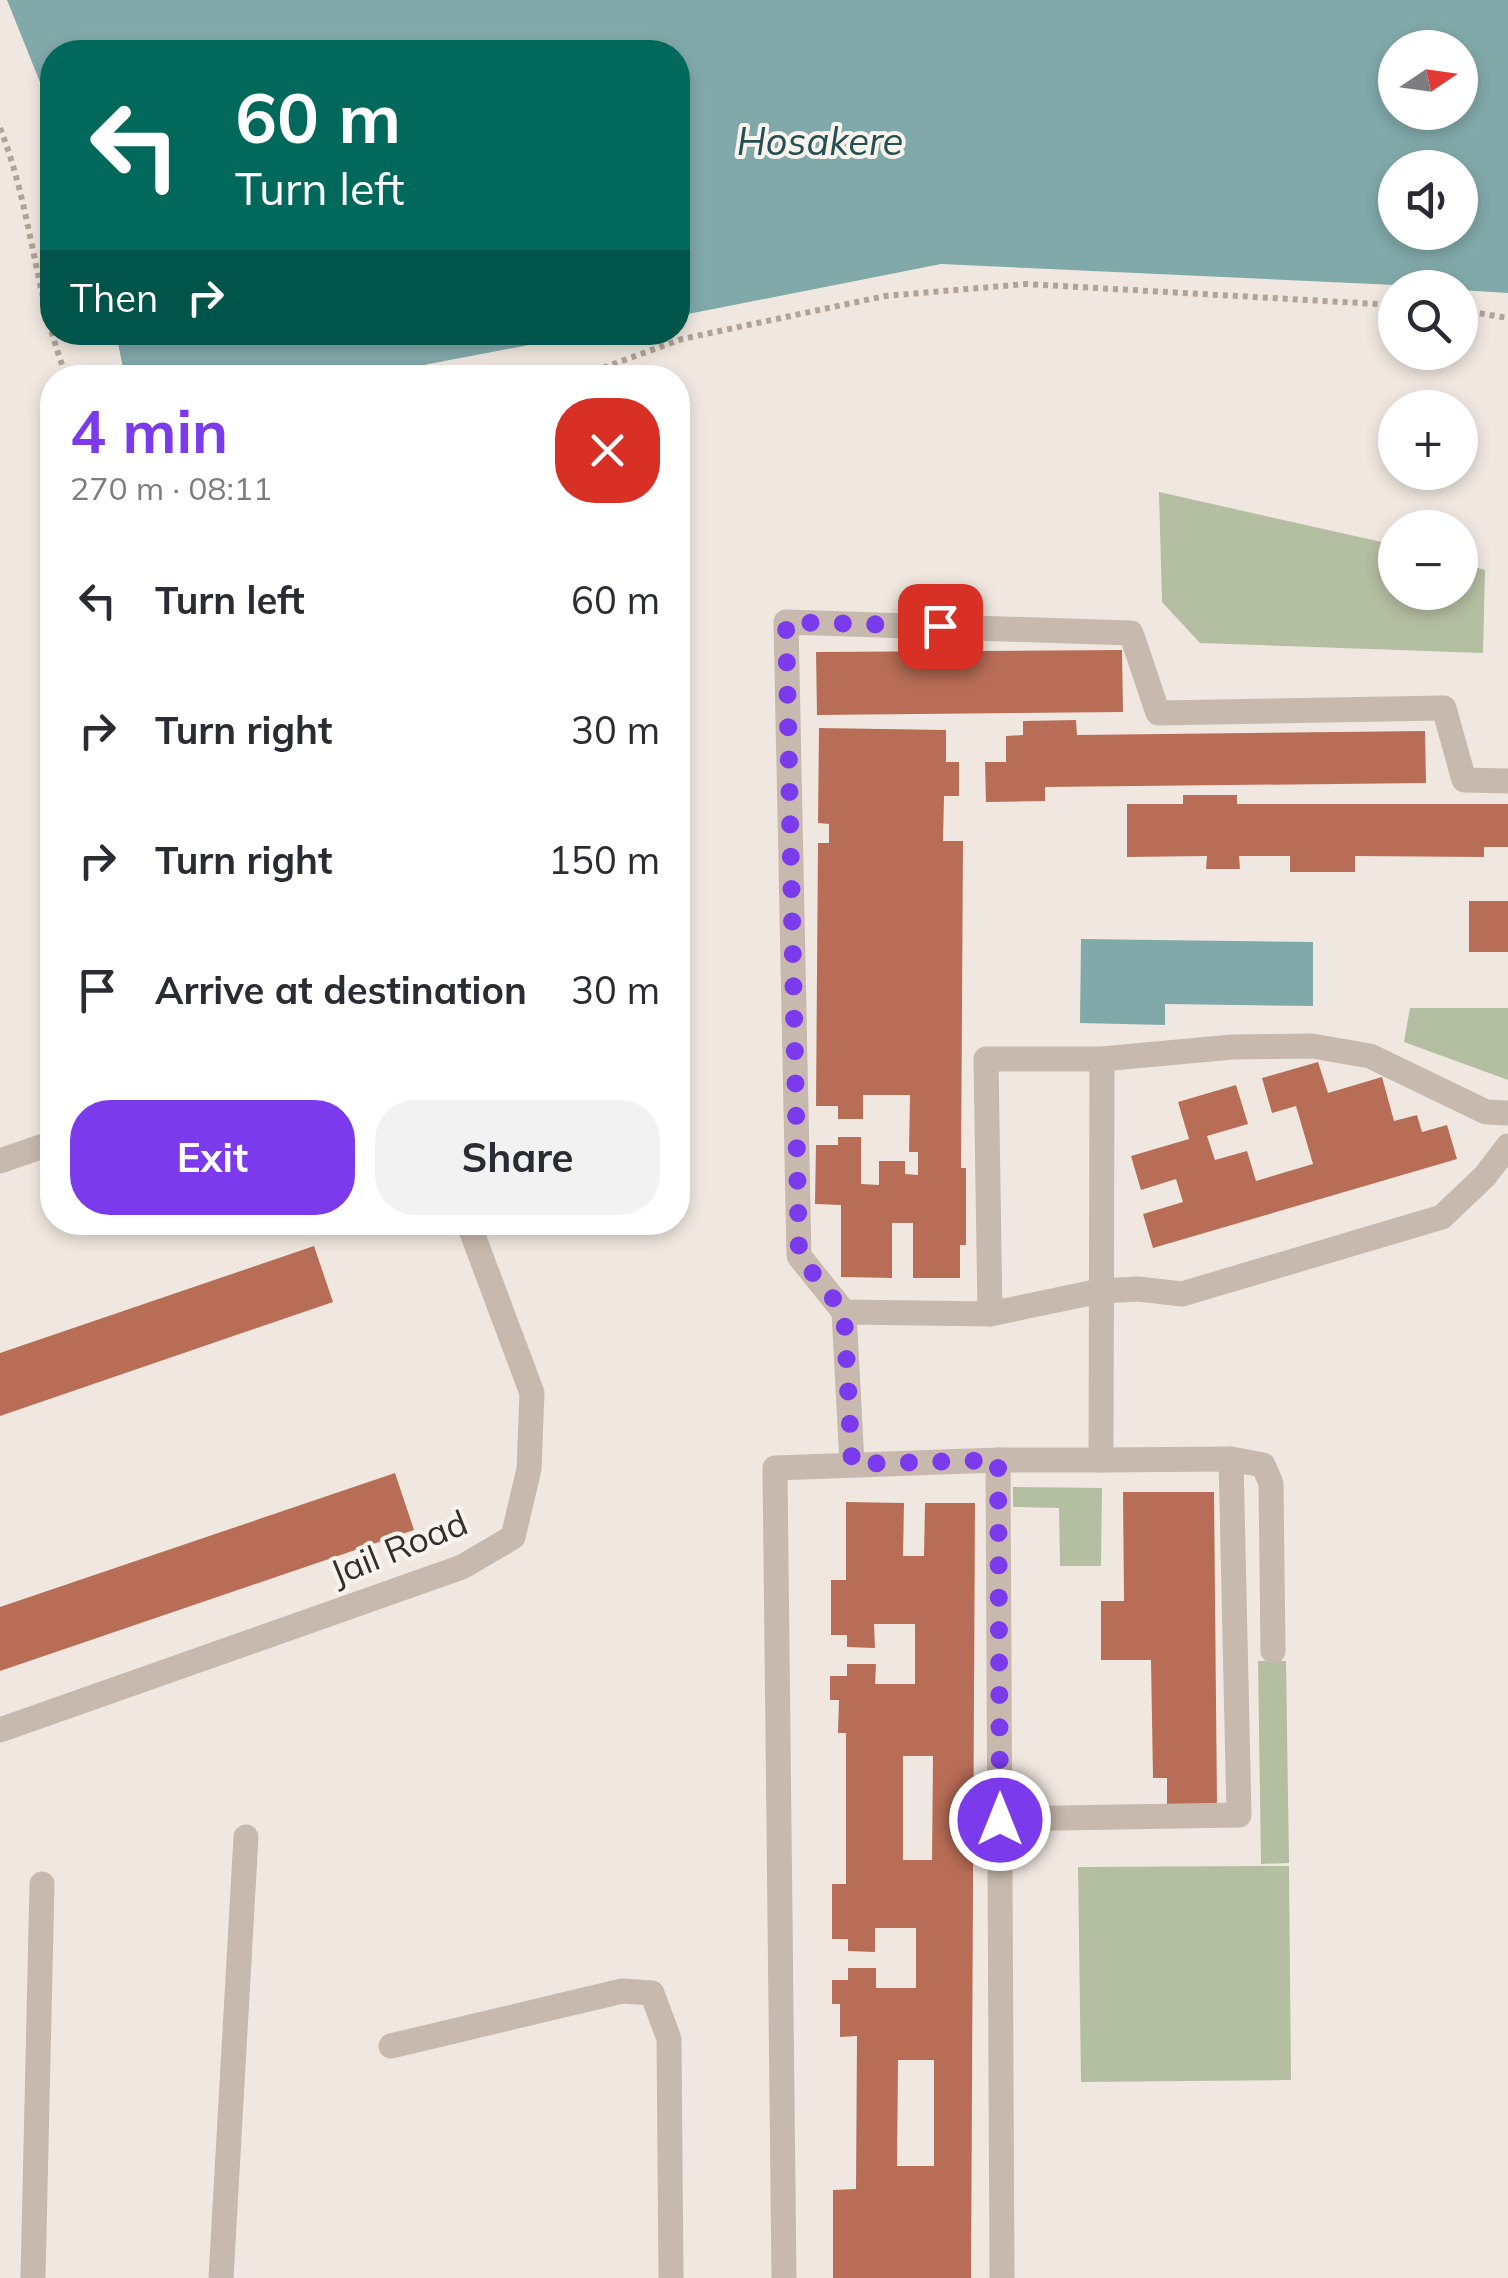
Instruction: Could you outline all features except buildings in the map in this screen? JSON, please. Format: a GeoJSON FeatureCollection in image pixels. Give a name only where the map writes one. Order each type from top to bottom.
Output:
{"type":"FeatureCollection","features":[{"type":"Feature","properties":{"kind":"street"},"geometry":{"type":"LineString","coordinates":[[852,1464],[844,1312],[799,1256],[786,622],[1132,633],[1158,713],[1444,708],[1464,780],[1508,781]]}},
{"type":"Feature","properties":{"kind":"street"},"geometry":{"type":"LineString","coordinates":[[990,1314],[986,1059],[1102,1060],[1232,1048],[1312,1046],[1370,1056],[1486,1112],[1508,1114]]}},
{"type":"Feature","properties":{"kind":"street"},"geometry":{"type":"LineString","coordinates":[[1101,1460],[1102,1060]]}},
{"type":"Feature","properties":{"kind":"street"},"geometry":{"type":"LineString","coordinates":[[844,1312],[990,1314],[1100,1292],[1182,1294],[1442,1217],[1486,1176],[1508,1146]]}},
{"type":"Feature","properties":{"kind":"street"},"geometry":{"type":"LineString","coordinates":[[0,1162],[40,1147]]}},
{"type":"Feature","properties":{"kind":"street","name":"Jail Road"},"geometry":{"type":"LineString","coordinates":[[0,1730],[462,1567],[513,1538],[529,1469],[532,1393],[473,1235]]}},
{"type":"Feature","properties":{"kind":"street"},"geometry":{"type":"LineString","coordinates":[[1000,1820],[1239,1814],[1231,1459]]}},
{"type":"Feature","properties":{"kind":"street"},"geometry":{"type":"LineString","coordinates":[[784,2278],[776,1468],[998,1460],[1231,1459],[1264,1465],[1271,1483],[1273,1651]]}},
{"type":"Feature","properties":{"kind":"street"},"geometry":{"type":"LineString","coordinates":[[998,1460],[1002,2278]]}},
{"type":"Feature","properties":{"kind":"street"},"geometry":{"type":"LineString","coordinates":[[221,2278],[246,1837]]}},
{"type":"Feature","properties":{"kind":"street"},"geometry":{"type":"LineString","coordinates":[[33,2278],[42,1884]]}},
{"type":"Feature","properties":{"kind":"street"},"geometry":{"type":"LineString","coordinates":[[391,2046],[622,1991],[652,1993],[668,2039],[671,2278]]}},
{"type":"Feature","properties":{"kind":"path"},"geometry":{"type":"LineString","coordinates":[[0,128],[20,185],[40,277]]}},
{"type":"Feature","properties":{"kind":"path"},"geometry":{"type":"LineString","coordinates":[[690,337],[885,296],[1026,284],[1378,305]]}},
{"type":"Feature","properties":{"kind":"path"},"geometry":{"type":"LineString","coordinates":[[1478,313],[1508,318]]}},
{"type":"Feature","properties":{"kind":"path"},"geometry":{"type":"LineString","coordinates":[[611,365],[666,345]]}},
{"type":"Feature","properties":{"kind":"green space"},"geometry":{"type":"Polygon","coordinates":[[[1159,492],[1378,541],[1378,610],[1478,610],[1478,568],[1485,570],[1483,653],[1200,643],[1162,602],[1159,492]]]}},
{"type":"Feature","properties":{"kind":"green space"},"geometry":{"type":"Polygon","coordinates":[[[1410,1008],[1508,1008],[1508,1080],[1404,1042],[1410,1008]]]}},
{"type":"Feature","properties":{"kind":"green space"},"geometry":{"type":"Polygon","coordinates":[[[1013,1487],[1102,1488],[1101,1566],[1060,1566],[1059,1508],[1013,1507],[1013,1487]]]}},
{"type":"Feature","properties":{"kind":"green space"},"geometry":{"type":"Polygon","coordinates":[[[1258,1661],[1286,1661],[1289,1863],[1261,1864],[1258,1661]]]}},
{"type":"Feature","properties":{"kind":"green space"},"geometry":{"type":"Polygon","coordinates":[[[1289,1866],[1291,2080],[1081,2082],[1078,1867],[1289,1866]]]}},
{"type":"Feature","properties":{"kind":"water","name":"Hosakere"},"geometry":{"type":"Polygon","coordinates":[[[7,0],[1508,0],[1508,293],[1478,291],[1478,270],[1378,270],[1378,284],[941,264],[690,314],[690,40],[40,40],[40,82],[7,0]]]}},
{"type":"Feature","properties":{"kind":"water"},"geometry":{"type":"Polygon","coordinates":[[[119,345],[529,345],[424,365],[122,365],[119,345]]]}},
{"type":"Feature","properties":{"kind":"water"},"geometry":{"type":"Polygon","coordinates":[[[1081,939],[1313,942],[1313,1006],[1165,1004],[1165,1025],[1080,1023],[1081,939]]]}},
{"type":"Feature","properties":{"kind":"route"},"geometry":{"type":"LineString","coordinates":[[940,626],[786,622],[799,1256],[844,1312],[852,1464],[998,1460],[1000,1820]]}}]}
